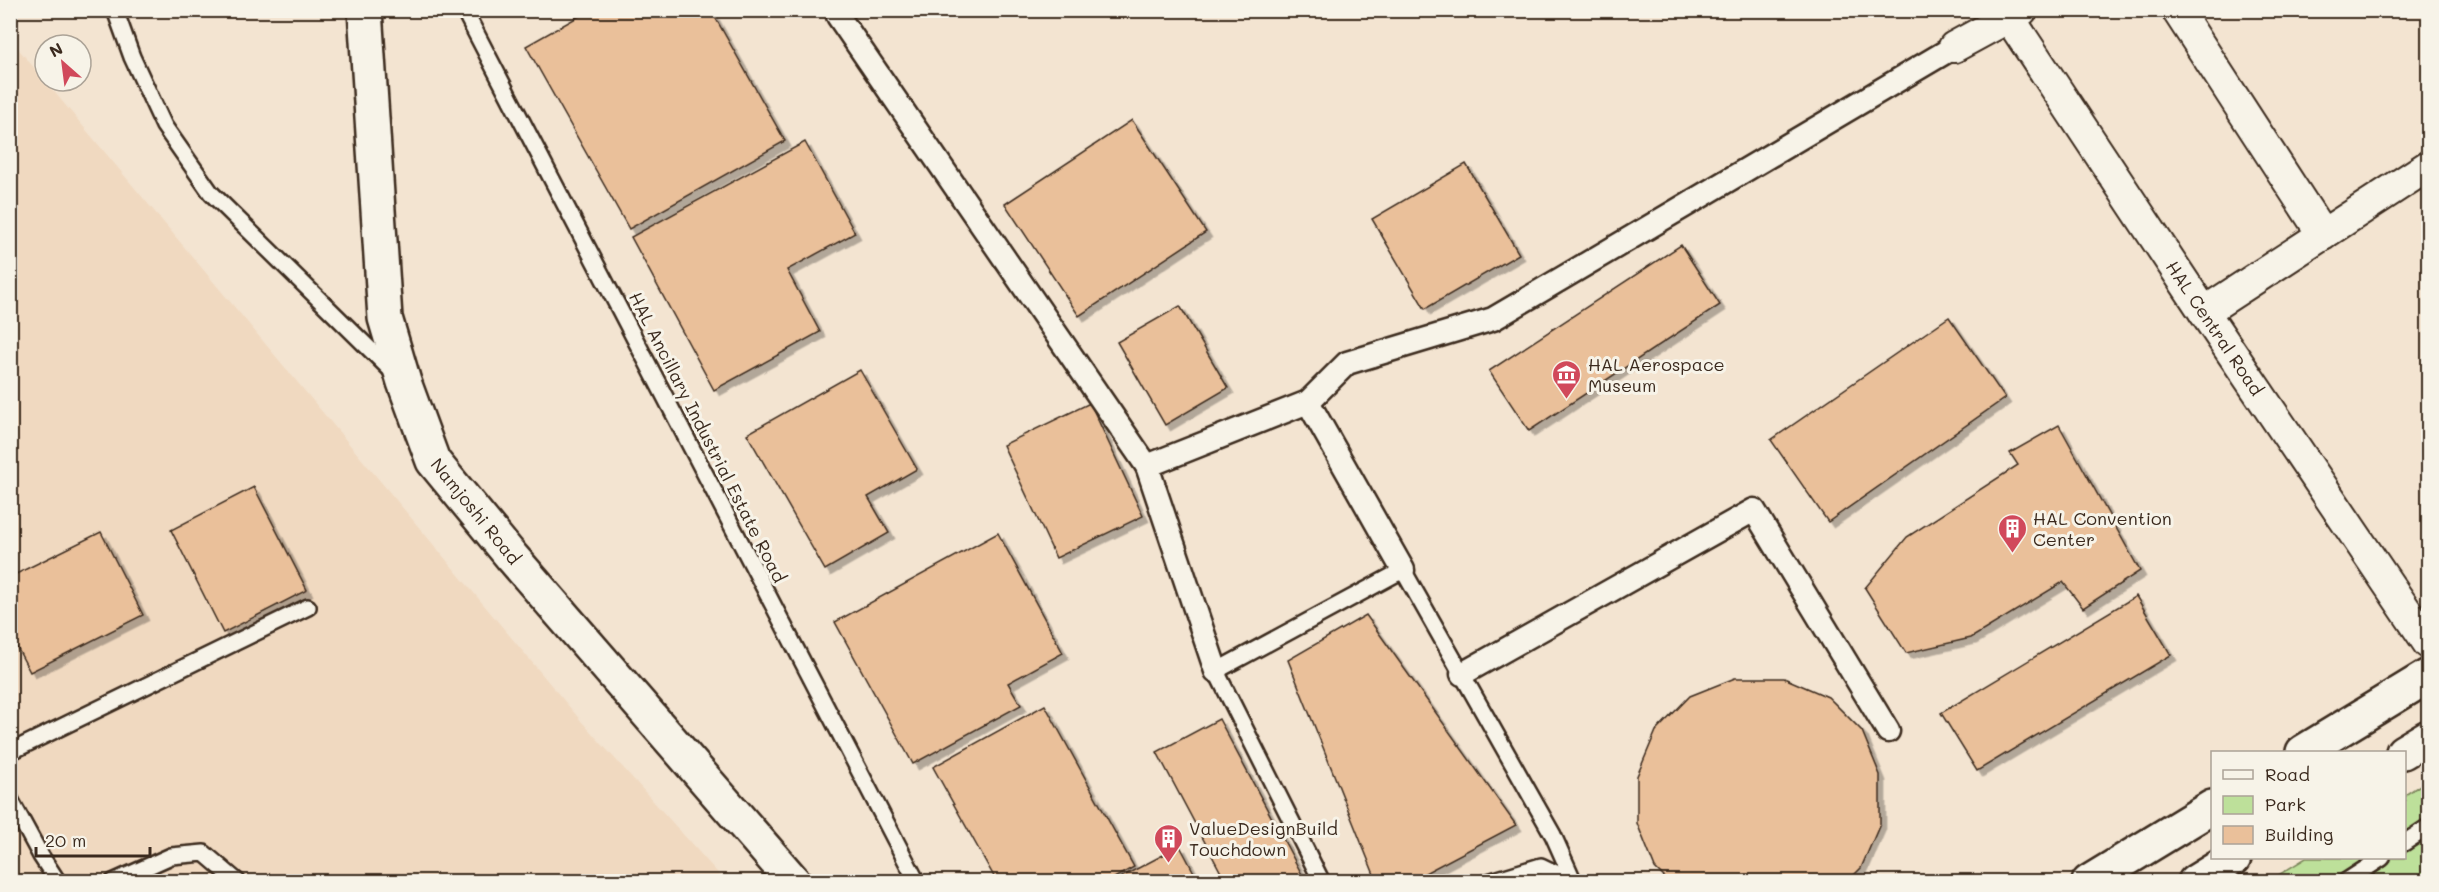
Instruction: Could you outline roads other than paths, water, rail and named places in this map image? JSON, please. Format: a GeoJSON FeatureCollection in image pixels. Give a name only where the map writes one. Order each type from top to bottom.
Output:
{"type":"FeatureCollection","features":[{"type":"Feature","properties":{"kind":"main road","name":"Namjoshi Road"},"geometry":{"type":"LineString","coordinates":[[365,10],[385,318],[404,382],[433,461],[511,556],[794,882]]}},
{"type":"Feature","properties":{"kind":"main road"},"geometry":{"type":"LineString","coordinates":[[2306,751],[2428,676]]}},
{"type":"Feature","properties":{"kind":"main road"},"geometry":{"type":"LineString","coordinates":[[2406,751],[2428,737]]}},
{"type":"Feature","properties":{"kind":"main road"},"geometry":{"type":"LineString","coordinates":[[2089,882],[2211,808]]}},
{"type":"Feature","properties":{"kind":"main road"},"geometry":{"type":"LineString","coordinates":[[2195,882],[2232,859]]}},
{"type":"Feature","properties":{"kind":"street"},"geometry":{"type":"LineString","coordinates":[[2177,10],[2323,235]]}},
{"type":"Feature","properties":{"kind":"street"},"geometry":{"type":"LineString","coordinates":[[1147,466],[1308,402],[1347,363],[1493,319],[2012,13]]}},
{"type":"Feature","properties":{"kind":"street","name":"HAL Central Road"},"geometry":{"type":"LineString","coordinates":[[2012,13],[2204,312],[2428,643]]}},
{"type":"Feature","properties":{"kind":"street"},"geometry":{"type":"LineString","coordinates":[[838,16],[1147,466],[1215,671]]}},
{"type":"Feature","properties":{"kind":"street"},"geometry":{"type":"LineString","coordinates":[[2204,312],[2428,166]]}},
{"type":"Feature","properties":{"kind":"street"},"geometry":{"type":"LineString","coordinates":[[1308,402],[1403,570]]}},
{"type":"Feature","properties":{"kind":"street"},"geometry":{"type":"LineString","coordinates":[[1462,674],[1754,510],[1888,731]]}},
{"type":"Feature","properties":{"kind":"lane"},"geometry":{"type":"LineString","coordinates":[[115,10],[132,57],[164,126],[211,193],[404,382]]}},
{"type":"Feature","properties":{"kind":"lane","name":"HAL Ancillary Industrial Estate Road"},"geometry":{"type":"LineString","coordinates":[[464,10],[917,882]]}},
{"type":"Feature","properties":{"kind":"lane"},"geometry":{"type":"LineString","coordinates":[[1322,882],[1215,671],[1403,570],[1553,835],[1574,881]]}},
{"type":"Feature","properties":{"kind":"lane"},"geometry":{"type":"LineString","coordinates":[[10,752],[308,607]]}},
{"type":"Feature","properties":{"kind":"lane"},"geometry":{"type":"LineString","coordinates":[[10,799],[58,882]]}},
{"type":"Feature","properties":{"kind":"lane"},"geometry":{"type":"LineString","coordinates":[[2406,842],[2428,827]]}},
{"type":"Feature","properties":{"kind":"lane"},"geometry":{"type":"LineString","coordinates":[[113,882],[171,856],[204,853],[238,882]]}},
{"type":"Feature","properties":{"kind":"lane"},"geometry":{"type":"LineString","coordinates":[[2345,882],[2380,859]]}},
{"type":"Feature","properties":{"kind":"lane"},"geometry":{"type":"LineString","coordinates":[[1488,882],[1541,866],[1574,881]]}},
{"type":"Feature","properties":{"kind":"place","name":"HAL Aerospace Museum"},"geometry":{"type":"Point","coordinates":[1567,400]}},
{"type":"Feature","properties":{"kind":"place","name":"HAL Convention Center"},"geometry":{"type":"Point","coordinates":[2012,554]}},
{"type":"Feature","properties":{"kind":"place","name":"ValueDesignBuild Touchdown"},"geometry":{"type":"Point","coordinates":[1168,864]}}]}
